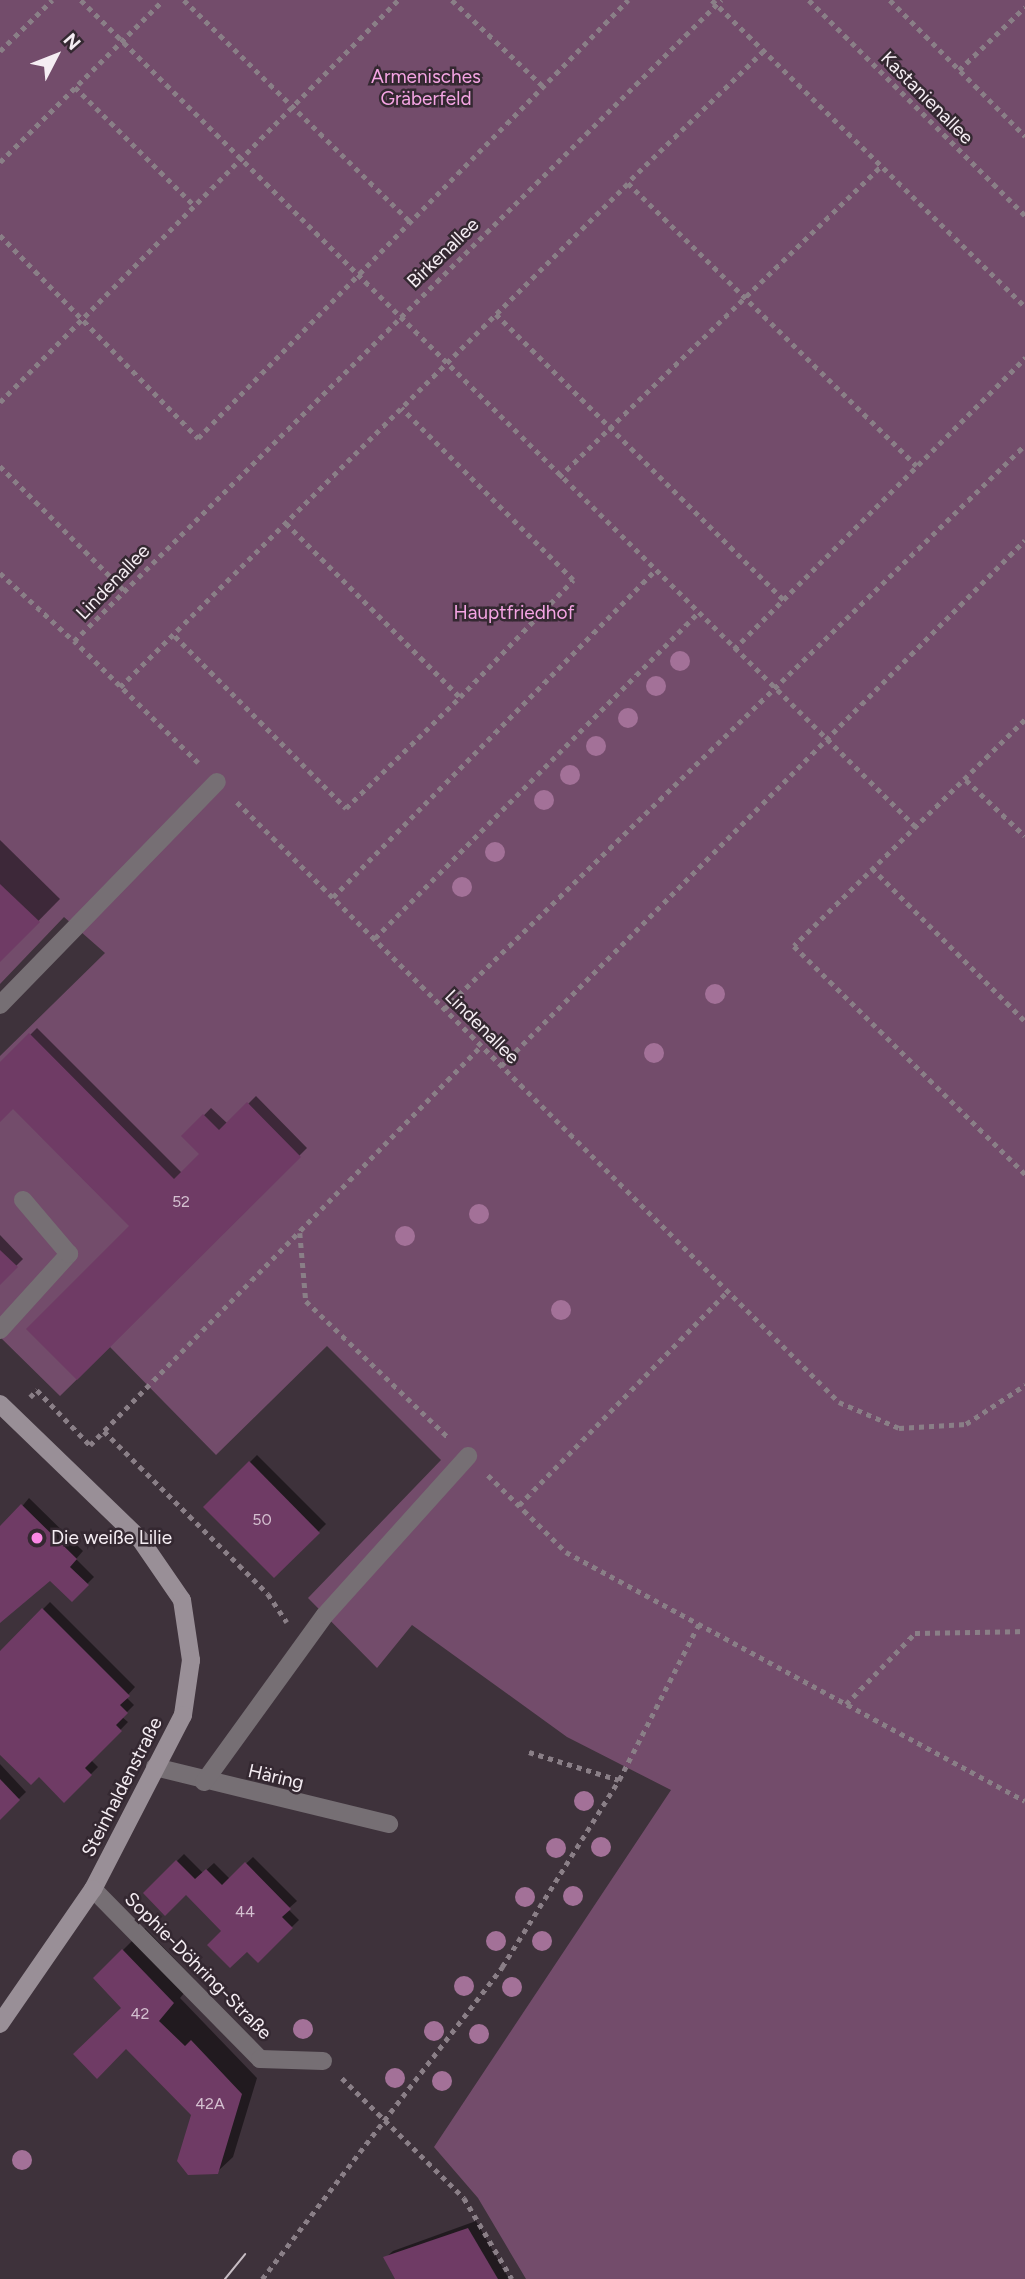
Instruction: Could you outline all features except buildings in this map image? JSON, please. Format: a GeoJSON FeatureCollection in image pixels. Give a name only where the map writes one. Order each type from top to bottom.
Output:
{"type":"FeatureCollection","features":[{"type":"Feature","properties":{"kind":"street"},"geometry":{"type":"LineString","coordinates":[[0,1005],[217,782]]}},
{"type":"Feature","properties":{"kind":"street"},"geometry":{"type":"LineString","coordinates":[[0,1330],[69,1254],[23,1200]]}},
{"type":"Feature","properties":{"kind":"street","name":"Steinhaldenstraße"},"geometry":{"type":"LineString","coordinates":[[0,2024],[93,1889],[183,1714],[191,1660],[182,1600],[140,1539],[6,1410]]}},
{"type":"Feature","properties":{"kind":"street"},"geometry":{"type":"LineString","coordinates":[[204,1782],[325,1615],[468,1457]]}},
{"type":"Feature","properties":{"kind":"street","name":"Häring"},"geometry":{"type":"LineString","coordinates":[[155,1767],[204,1782],[389,1824]]}},
{"type":"Feature","properties":{"kind":"street","name":"Sophie-Döhring-Straße"},"geometry":{"type":"LineString","coordinates":[[93,1889],[260,2059],[323,2062]]}},
{"type":"Feature","properties":{"kind":"path"},"geometry":{"type":"LineString","coordinates":[[0,51],[52,0]]}},
{"type":"Feature","properties":{"kind":"path"},"geometry":{"type":"LineString","coordinates":[[81,0],[445,365],[916,827]]}},
{"type":"Feature","properties":{"kind":"path"},"geometry":{"type":"LineString","coordinates":[[0,162],[163,0]]}},
{"type":"Feature","properties":{"kind":"path"},"geometry":{"type":"LineString","coordinates":[[184,0],[411,222]]}},
{"type":"Feature","properties":{"kind":"path"},"geometry":{"type":"LineString","coordinates":[[0,402],[398,0]]}},
{"type":"Feature","properties":{"kind":"path"},"geometry":{"type":"LineString","coordinates":[[452,0],[544,87]]}},
{"type":"Feature","properties":{"kind":"path"},"geometry":{"type":"LineString","coordinates":[[0,235],[79,321],[198,438],[628,0]]}},
{"type":"Feature","properties":{"kind":"path","name":"Kastanienallee"},"geometry":{"type":"LineString","coordinates":[[809,0],[1025,215]]}},
{"type":"Feature","properties":{"kind":"path"},"geometry":{"type":"LineString","coordinates":[[891,0],[1025,136]]}},
{"type":"Feature","properties":{"kind":"path"},"geometry":{"type":"LineString","coordinates":[[716,1],[1025,306]]}},
{"type":"Feature","properties":{"kind":"path","name":"Birkenallee"},"geometry":{"type":"LineString","coordinates":[[187,527],[716,1]]}},
{"type":"Feature","properties":{"kind":"path"},"geometry":{"type":"LineString","coordinates":[[959,69],[1025,7]]}},
{"type":"Feature","properties":{"kind":"path"},"geometry":{"type":"LineString","coordinates":[[120,687],[175,636],[401,408],[764,51]]}},
{"type":"Feature","properties":{"kind":"path"},"geometry":{"type":"LineString","coordinates":[[75,87],[195,206]]}},
{"type":"Feature","properties":{"kind":"path"},"geometry":{"type":"LineString","coordinates":[[559,477],[611,430],[743,295],[881,166]]}},
{"type":"Feature","properties":{"kind":"path"},"geometry":{"type":"LineString","coordinates":[[628,183],[917,466]]}},
{"type":"Feature","properties":{"kind":"path"},"geometry":{"type":"LineString","coordinates":[[496,314],[784,600]]}},
{"type":"Feature","properties":{"kind":"path"},"geometry":{"type":"LineString","coordinates":[[734,649],[1025,358]]}},
{"type":"Feature","properties":{"kind":"path"},"geometry":{"type":"LineString","coordinates":[[175,636],[346,808],[460,696],[573,579],[401,408]]}},
{"type":"Feature","properties":{"kind":"path"},"geometry":{"type":"LineString","coordinates":[[444,1009],[776,690],[1025,444]]}},
{"type":"Feature","properties":{"kind":"path"},"geometry":{"type":"LineString","coordinates":[[0,466],[124,590]]}},
{"type":"Feature","properties":{"kind":"path"},"geometry":{"type":"LineString","coordinates":[[286,523],[460,696]]}},
{"type":"Feature","properties":{"kind":"path","name":"Lindenallee"},"geometry":{"type":"LineString","coordinates":[[187,527],[74,641],[375,938],[725,1294],[839,1402],[899,1428],[966,1424],[1025,1385]]}},
{"type":"Feature","properties":{"kind":"path"},"geometry":{"type":"LineString","coordinates":[[501,1066],[824,738],[1025,540]]}},
{"type":"Feature","properties":{"kind":"path"},"geometry":{"type":"LineString","coordinates":[[333,897],[655,571]]}},
{"type":"Feature","properties":{"kind":"path"},"geometry":{"type":"LineString","coordinates":[[0,573],[74,641]]}},
{"type":"Feature","properties":{"kind":"path"},"geometry":{"type":"LineString","coordinates":[[375,938],[698,613]]}},
{"type":"Feature","properties":{"kind":"path"},"geometry":{"type":"LineString","coordinates":[[1025,720],[794,946],[1025,1174]]}},
{"type":"Feature","properties":{"kind":"path"},"geometry":{"type":"LineString","coordinates":[[966,780],[1025,836]]}},
{"type":"Feature","properties":{"kind":"path"},"geometry":{"type":"LineString","coordinates":[[872,868],[1025,1021]]}},
{"type":"Feature","properties":{"kind":"path"},"geometry":{"type":"LineString","coordinates":[[6,1410],[37,1390],[90,1444],[480,1047]]}},
{"type":"Feature","properties":{"kind":"path"},"geometry":{"type":"LineString","coordinates":[[300,1233],[306,1301],[566,1552],[1025,1801]]}},
{"type":"Feature","properties":{"kind":"path"},"geometry":{"type":"LineString","coordinates":[[519,1505],[725,1294]]}},
{"type":"Feature","properties":{"kind":"path"},"geometry":{"type":"LineString","coordinates":[[1019,1390],[1025,1396]]}},
{"type":"Feature","properties":{"kind":"path"},"geometry":{"type":"LineString","coordinates":[[104,1431],[268,1594],[278,1612]]}},
{"type":"Feature","properties":{"kind":"path"},"geometry":{"type":"LineString","coordinates":[[262,2279],[387,2121],[502,1967],[619,1780],[699,1624]]}},
{"type":"Feature","properties":{"kind":"path"},"geometry":{"type":"LineString","coordinates":[[846,1704],[915,1633],[1025,1631]]}},
{"type":"Feature","properties":{"kind":"path"},"geometry":{"type":"LineString","coordinates":[[529,1752],[619,1780]]}},
{"type":"Feature","properties":{"kind":"path"},"geometry":{"type":"LineString","coordinates":[[323,2062],[464,2198],[512,2279]]}},
{"type":"Feature","properties":{"kind":"green space","name":"Hauptfriedhof"},"geometry":{"type":"Polygon","coordinates":[[[0,0],[1025,0],[1025,2279],[526,2279],[478,2198],[434,2147],[671,1790],[567,1737],[412,1625],[377,1668],[308,1598],[441,1460],[327,1346],[216,1455],[110,1347],[60,1396],[0,1337],[0,1056],[105,953],[64,917],[0,984],[0,0]]]}},
{"type":"Feature","properties":{"kind":"tram line"},"geometry":{"type":"LineString","coordinates":[[225,2279],[245,2254]]}},
{"type":"Feature","properties":{"kind":"place","name":"Die weiße Lilie"},"geometry":{"type":"Point","coordinates":[37,1538]}},
{"type":"Feature","properties":{"kind":"park label","name":"Armenisches Gräberfeld"},"geometry":{"type":"Point","coordinates":[426,88]}}]}
